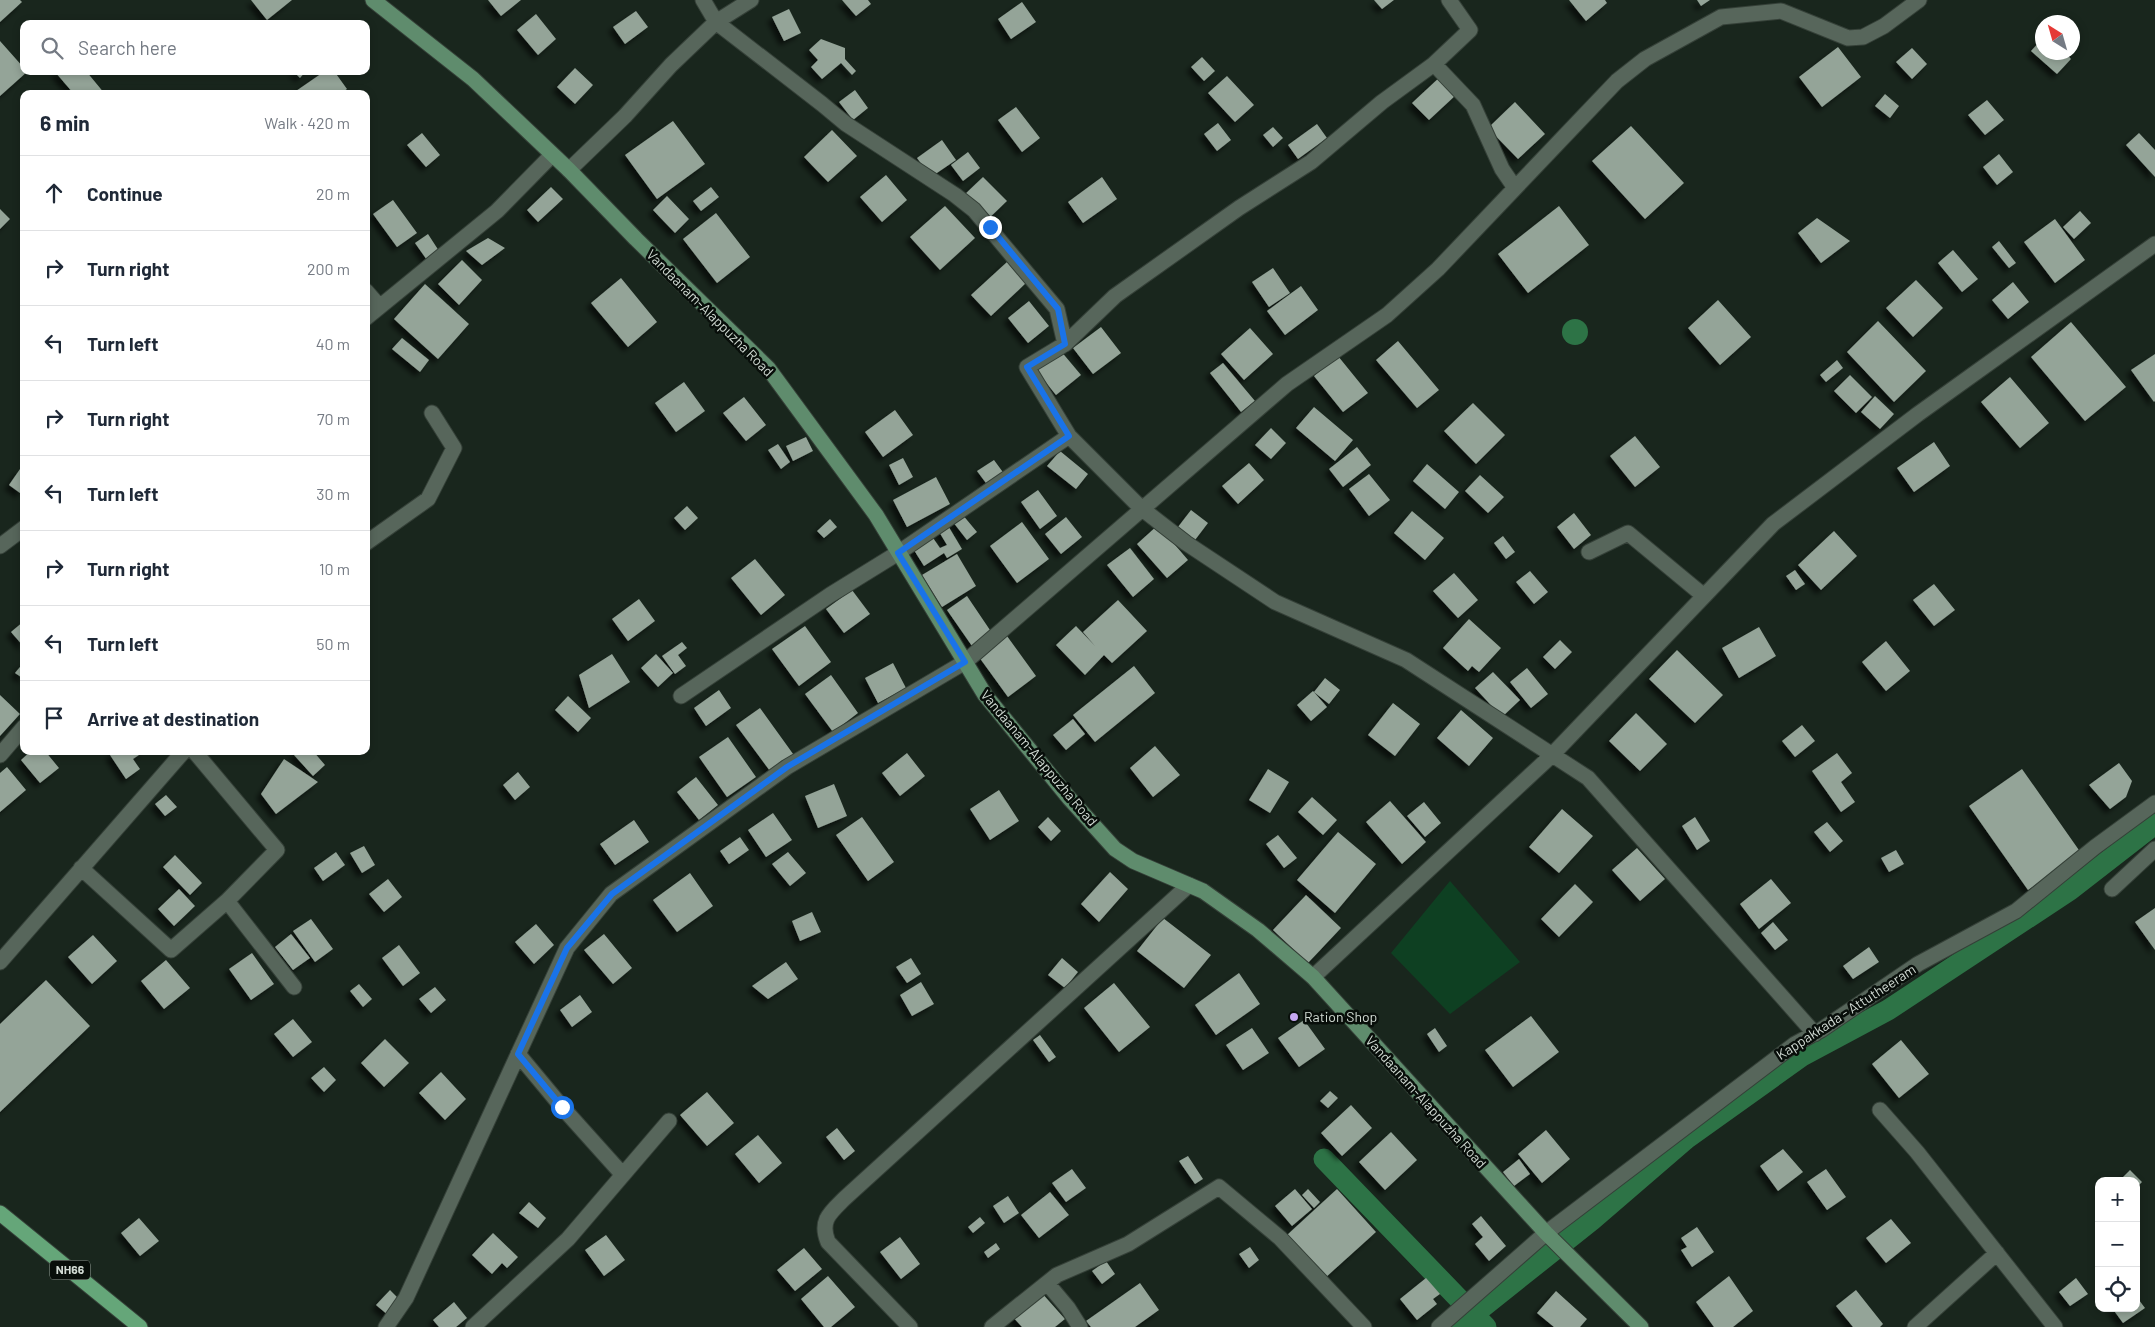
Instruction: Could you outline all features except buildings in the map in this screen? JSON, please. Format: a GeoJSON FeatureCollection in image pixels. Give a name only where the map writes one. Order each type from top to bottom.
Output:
{"type":"FeatureCollection","features":[{"type":"Feature","properties":{"kind":"highway","name":"NH66"},"geometry":{"type":"LineString","coordinates":[[0,1213],[140,1327]]}},
{"type":"Feature","properties":{"kind":"main road","name":"Vandaanam-Alappuzha Road"},"geometry":{"type":"LineString","coordinates":[[373,0],[473,79],[569,170],[636,239],[768,368],[876,515],[985,695],[1069,798],[1115,849],[1133,861],[1203,891],[1258,930],[1313,977],[1549,1236],[1641,1327]]}},
{"type":"Feature","properties":{"kind":"street"},"geometry":{"type":"LineString","coordinates":[[703,0],[716,22],[846,124],[955,195],[974,210],[1058,309],[1065,344]]}},
{"type":"Feature","properties":{"kind":"street"},"geometry":{"type":"LineString","coordinates":[[569,170],[716,22],[752,0]]}},
{"type":"Feature","properties":{"kind":"street"},"geometry":{"type":"LineString","coordinates":[[1448,0],[1470,30],[1434,64],[1382,102],[1311,162],[1239,208],[1115,296],[1065,344],[1027,367],[1069,436],[1141,508],[1186,543],[1275,602],[1406,660],[1588,778],[1815,1034]]}},
{"type":"Feature","properties":{"kind":"street"},"geometry":{"type":"LineString","coordinates":[[386,1327],[406,1298],[567,948],[612,894],[787,767],[965,662],[1141,508],[1287,384],[1386,315],[1438,269],[1617,81],[1645,59],[1721,17],[1773,6],[1848,38],[1864,37],[1884,26],[1920,0]]}},
{"type":"Feature","properties":{"kind":"street"},"geometry":{"type":"LineString","coordinates":[[1434,64],[1473,105],[1502,170],[1515,188]]}},
{"type":"Feature","properties":{"kind":"street"},"geometry":{"type":"LineString","coordinates":[[370,314],[497,211],[552,155]]}},
{"type":"Feature","properties":{"kind":"street"},"geometry":{"type":"LineString","coordinates":[[1313,977],[1552,756],[1773,524],[1918,414],[2155,244]]}},
{"type":"Feature","properties":{"kind":"street"},"geometry":{"type":"LineString","coordinates":[[370,296],[379,306]]}},
{"type":"Feature","properties":{"kind":"street"},"geometry":{"type":"LineString","coordinates":[[370,539],[428,499],[454,448],[432,413]]}},
{"type":"Feature","properties":{"kind":"street"},"geometry":{"type":"LineString","coordinates":[[681,696],[830,595],[898,553],[1069,436]]}},
{"type":"Feature","properties":{"kind":"street"},"geometry":{"type":"LineString","coordinates":[[0,546],[20,531]]}},
{"type":"Feature","properties":{"kind":"street"},"geometry":{"type":"LineString","coordinates":[[1589,552],[1628,532],[1704,596]]}},
{"type":"Feature","properties":{"kind":"street"},"geometry":{"type":"LineString","coordinates":[[0,755],[20,732]]}},
{"type":"Feature","properties":{"kind":"street"},"geometry":{"type":"LineString","coordinates":[[0,962],[180,755]]}},
{"type":"Feature","properties":{"kind":"street"},"geometry":{"type":"LineString","coordinates":[[81,868],[171,950],[227,901],[276,850],[197,755]]}},
{"type":"Feature","properties":{"kind":"street","name":"Kappakkada - Attutheeram"},"geometry":{"type":"LineString","coordinates":[[1439,1327],[1549,1236],[1787,1050],[1815,1034],[1918,964],[2016,911],[2095,847],[2155,803]]}},
{"type":"Feature","properties":{"kind":"street"},"geometry":{"type":"LineString","coordinates":[[2112,888],[2155,849]]}},
{"type":"Feature","properties":{"kind":"street"},"geometry":{"type":"LineString","coordinates":[[910,1327],[828,1242],[824,1233],[825,1221],[845,1198],[1189,885]]}},
{"type":"Feature","properties":{"kind":"street"},"geometry":{"type":"LineString","coordinates":[[227,901],[294,987]]}},
{"type":"Feature","properties":{"kind":"street"},"geometry":{"type":"LineString","coordinates":[[518,1054],[562,1107],[623,1175]]}},
{"type":"Feature","properties":{"kind":"street"},"geometry":{"type":"LineString","coordinates":[[1880,1110],[1916,1152],[2055,1327]]}},
{"type":"Feature","properties":{"kind":"street"},"geometry":{"type":"LineString","coordinates":[[473,1327],[568,1239],[669,1121]]}},
{"type":"Feature","properties":{"kind":"street"},"geometry":{"type":"LineString","coordinates":[[992,1327],[1057,1274],[1128,1244],[1219,1187],[1280,1238],[1364,1327]]}},
{"type":"Feature","properties":{"kind":"street"},"geometry":{"type":"LineString","coordinates":[[1915,1327],[1996,1253]]}},
{"type":"Feature","properties":{"kind":"street"},"geometry":{"type":"LineString","coordinates":[[1047,1283],[1068,1308],[1080,1327]]}},
{"type":"Feature","properties":{"kind":"shaded area"},"geometry":{"type":"Polygon","coordinates":[[[1575,319],[1584,323],[1588,332],[1584,341],[1575,345],[1566,341],[1562,332],[1566,323],[1575,319]]]}},
{"type":"Feature","properties":{"kind":"shaded area"},"geometry":{"type":"Polygon","coordinates":[[[1450,881],[1520,962],[1450,1014],[1391,953],[1450,881]]]}},
{"type":"Feature","properties":{"kind":"waterway"},"geometry":{"type":"LineString","coordinates":[[1461,1327],[1474,1314],[1592,1220],[1686,1139],[1802,1056],[1888,1010],[2070,890],[2155,824]]}},
{"type":"Feature","properties":{"kind":"waterway"},"geometry":{"type":"LineString","coordinates":[[1324,1159],[1486,1327]]}},
{"type":"Feature","properties":{"kind":"place","name":"Ration Shop"},"geometry":{"type":"Point","coordinates":[1294,1017]}},
{"type":"Feature","properties":{"kind":"route"},"geometry":{"type":"LineString","coordinates":[[562,1107],[518,1054],[567,948],[612,894],[787,767],[965,662],[898,553],[1069,436],[1027,367],[1065,344],[1058,309],[990,227]]}}]}
